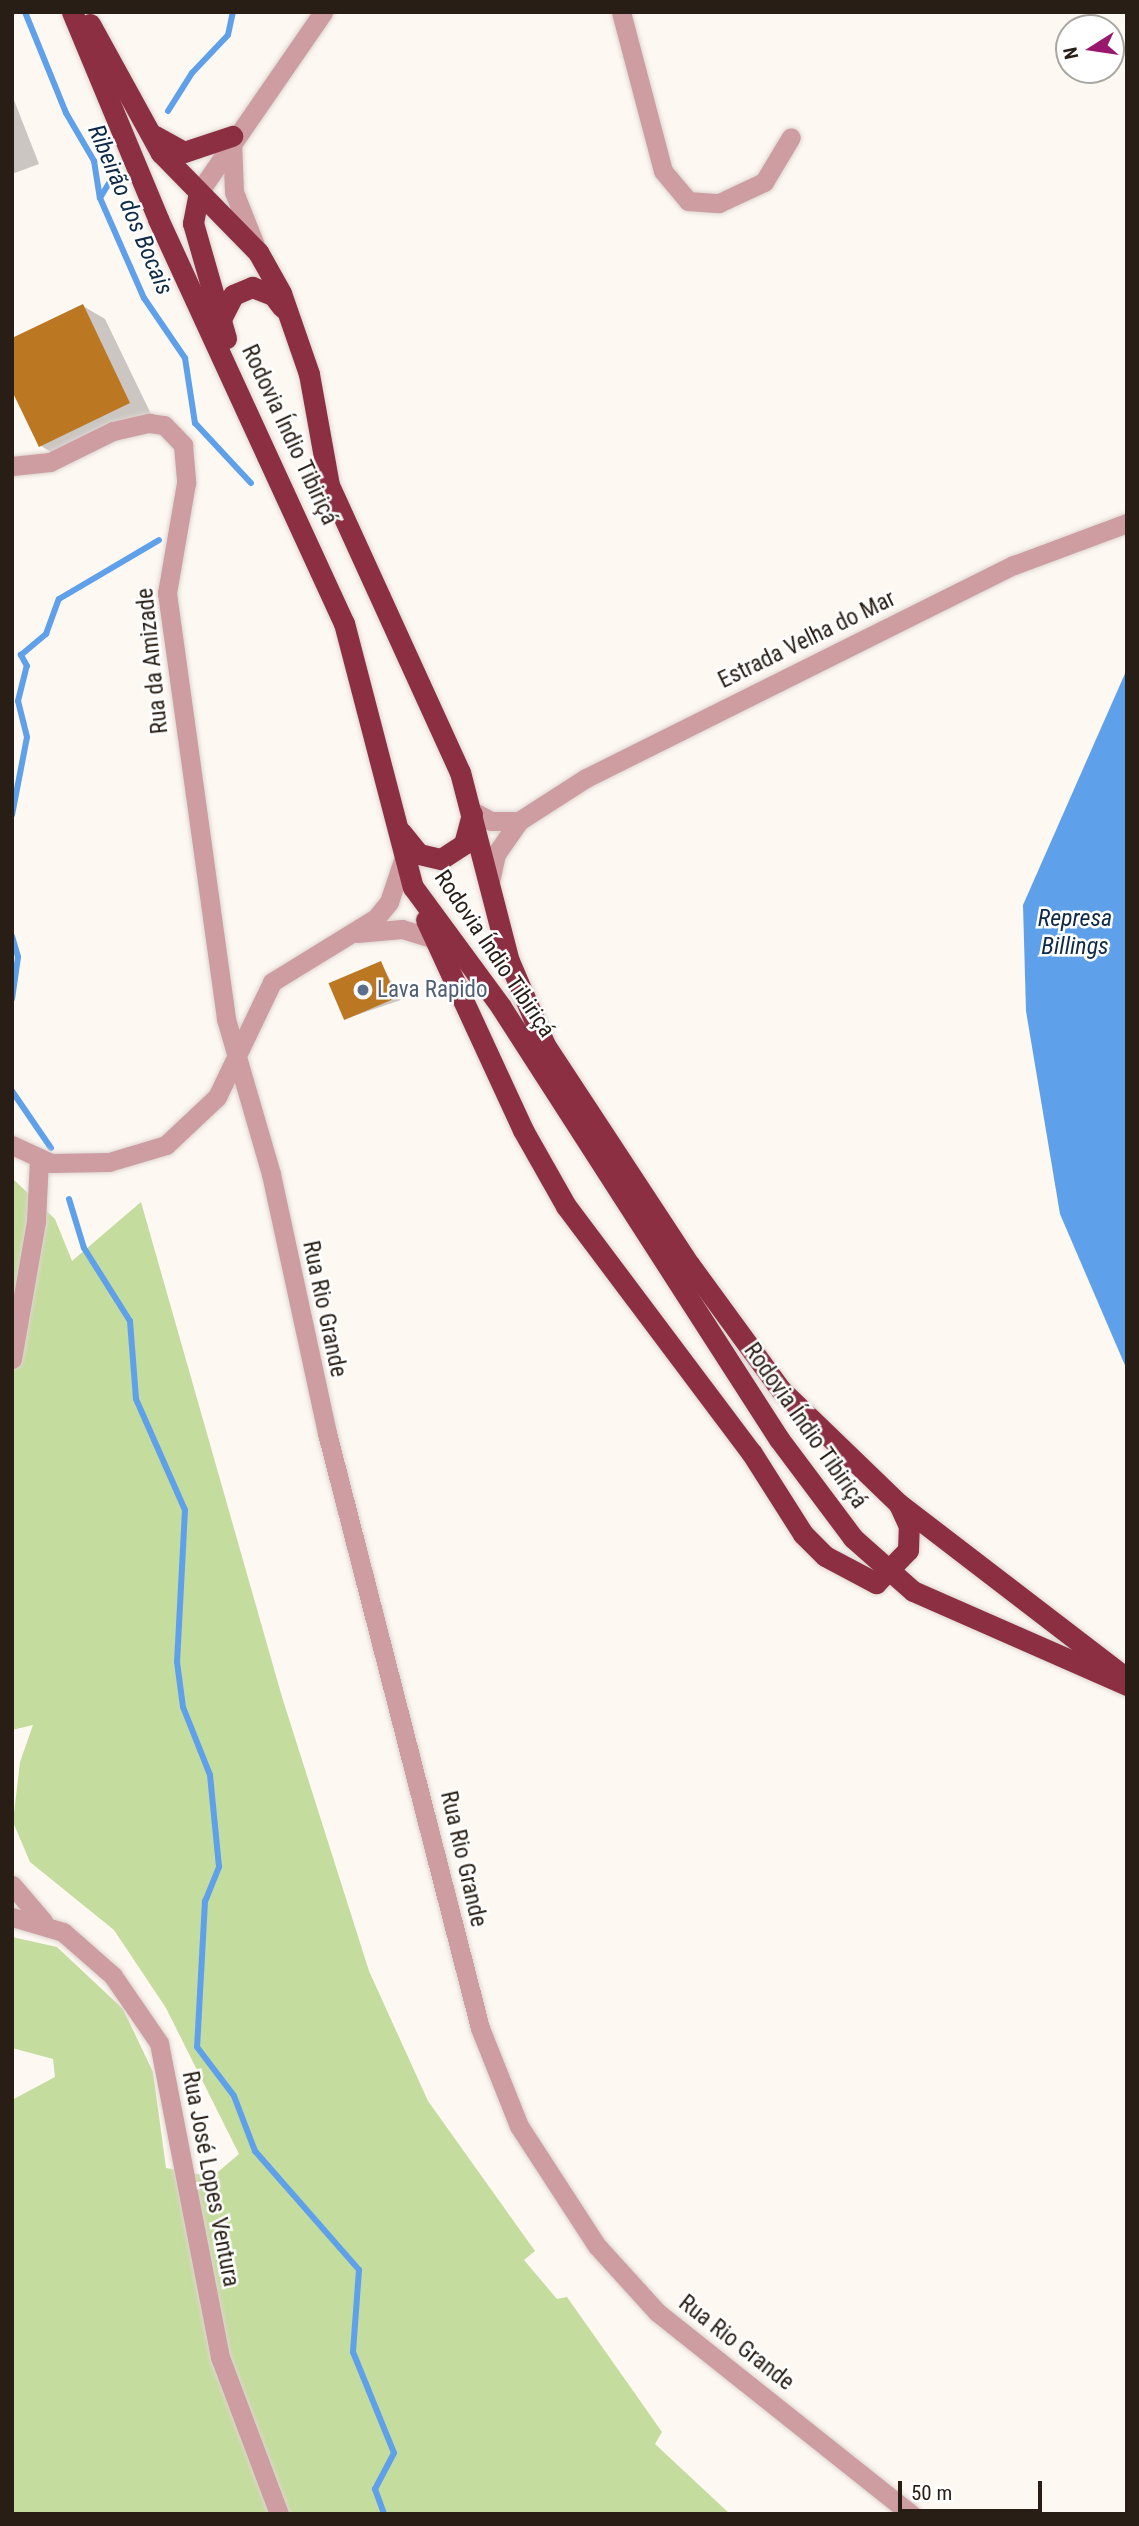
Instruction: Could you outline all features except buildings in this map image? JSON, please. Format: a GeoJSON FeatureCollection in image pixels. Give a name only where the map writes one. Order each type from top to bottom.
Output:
{"type":"FeatureCollection","features":[{"type":"Feature","properties":{"kind":"highway","name":"Rodovia Índio Tibiriçá"},"geometry":{"type":"LineString","coordinates":[[72,12],[158,219],[344,623],[413,887],[501,1007],[825,1506],[886,1572],[913,1591],[1127,1685]]}},
{"type":"Feature","properties":{"kind":"highway","name":"Rodovia Índio Tibiriçá"},"geometry":{"type":"LineString","coordinates":[[84,12],[142,127],[258,253],[293,323],[329,485],[472,811],[526,1004],[641,1194],[781,1390],[898,1503],[1127,1679]]}},
{"type":"Feature","properties":{"kind":"highway"},"geometry":{"type":"LineString","coordinates":[[142,127],[184,152],[232,136]]}},
{"type":"Feature","properties":{"kind":"highway"},"geometry":{"type":"LineString","coordinates":[[199,192],[193,223],[243,399]]}},
{"type":"Feature","properties":{"kind":"highway"},"geometry":{"type":"LineString","coordinates":[[220,319],[233,295],[253,287],[273,295],[293,323]]}},
{"type":"Feature","properties":{"kind":"highway"},"geometry":{"type":"LineString","coordinates":[[395,825],[419,854],[441,859],[464,844],[472,811]]}},
{"type":"Feature","properties":{"kind":"highway"},"geometry":{"type":"LineString","coordinates":[[413,887],[434,939],[523,1130],[596,1252],[712,1399],[803,1534],[861,1577],[876,1583],[910,1539],[898,1503]]}},
{"type":"Feature","properties":{"kind":"street"},"geometry":{"type":"LineString","coordinates":[[199,192],[232,136],[323,12]]}},
{"type":"Feature","properties":{"kind":"street"},"geometry":{"type":"LineString","coordinates":[[621,12],[663,171],[688,201],[719,203],[764,182],[791,137]]}},
{"type":"Feature","properties":{"kind":"street"},"geometry":{"type":"LineString","coordinates":[[232,136],[234,192],[258,253]]}},
{"type":"Feature","properties":{"kind":"street","name":"Rua da Amizade"},"geometry":{"type":"LineString","coordinates":[[12,466],[50,462],[113,431],[149,423],[164,425],[183,446],[186,483],[167,593],[216,967],[237,1058]]}},
{"type":"Feature","properties":{"kind":"street","name":"Estrada Velha do Mar"},"geometry":{"type":"LineString","coordinates":[[519,821],[586,778],[1014,565],[1127,523]]}},
{"type":"Feature","properties":{"kind":"street"},"geometry":{"type":"LineString","coordinates":[[472,811],[491,821],[519,821]]}},
{"type":"Feature","properties":{"kind":"street"},"geometry":{"type":"LineString","coordinates":[[490,882],[496,854],[519,821]]}},
{"type":"Feature","properties":{"kind":"street"},"geometry":{"type":"LineString","coordinates":[[12,1145],[39,1160],[109,1162],[166,1145],[217,1097],[272,982],[356,934],[389,902],[404,858]]}},
{"type":"Feature","properties":{"kind":"street"},"geometry":{"type":"LineString","coordinates":[[356,934],[401,929],[434,939]]}},
{"type":"Feature","properties":{"kind":"street","name":"Rua Rio Grande"},"geometry":{"type":"LineString","coordinates":[[237,1058],[271,1174],[327,1433],[480,2028],[519,2126],[597,2245],[657,2312],[911,2514]]}},
{"type":"Feature","properties":{"kind":"street"},"geometry":{"type":"LineString","coordinates":[[12,1359],[36,1221],[39,1160]]}},
{"type":"Feature","properties":{"kind":"street","name":"Rua José Lopes Ventura"},"geometry":{"type":"LineString","coordinates":[[12,1885],[43,1921],[113,1976],[159,2043],[219,2357],[279,2514]]}},
{"type":"Feature","properties":{"kind":"street"},"geometry":{"type":"LineString","coordinates":[[12,1917],[43,1921]]}},
{"type":"Feature","properties":{"kind":"green space"},"geometry":{"type":"Polygon","coordinates":[[[12,1178],[55,1219],[72,1261],[141,1202],[282,1697],[369,1971],[428,2101],[535,2251],[524,2260],[557,2299],[567,2297],[662,2432],[655,2444],[730,2514],[12,2514],[12,2100],[55,2077],[53,2059],[12,2048],[12,1937],[57,1947],[123,2009],[153,2072],[166,2168],[212,2177],[239,2154],[166,2008],[114,1930],[30,1862],[13,1822],[20,1762],[33,1725],[12,1730],[12,1178]]]}},
{"type":"Feature","properties":{"kind":"water","name":"Represa Billings"},"geometry":{"type":"Polygon","coordinates":[[[1127,669],[1127,1370],[1060,1214],[1026,1011],[1023,905],[1127,669]]]}},
{"type":"Feature","properties":{"kind":"waterway","name":"Ribeirão dos Bocais"},"geometry":{"type":"LineString","coordinates":[[25,12],[66,113],[94,161],[100,198],[144,298],[185,358],[195,423],[251,483]]}},
{"type":"Feature","properties":{"kind":"waterway"},"geometry":{"type":"LineString","coordinates":[[168,111],[192,73],[228,35],[233,12]]}},
{"type":"Feature","properties":{"kind":"waterway"},"geometry":{"type":"LineString","coordinates":[[100,198],[117,170]]}},
{"type":"Feature","properties":{"kind":"waterway","name":"Ribeirão dos Bocais"},"geometry":{"type":"LineString","coordinates":[[12,815],[27,737],[18,701],[27,666],[21,655],[46,634],[59,599],[159,540]]}},
{"type":"Feature","properties":{"kind":"waterway","name":"Ribeirão dos Bocais"},"geometry":{"type":"LineString","coordinates":[[12,936],[18,957],[12,999]]}},
{"type":"Feature","properties":{"kind":"waterway","name":"Ribeirão dos Bocais"},"geometry":{"type":"LineString","coordinates":[[12,1091],[51,1148]]}},
{"type":"Feature","properties":{"kind":"waterway","name":"Ribeirão dos Bocais"},"geometry":{"type":"LineString","coordinates":[[69,1199],[84,1248],[130,1321],[136,1399],[185,1510],[177,1662],[183,1707],[210,1775],[219,1867],[205,1901],[197,2047],[234,2096],[255,2151],[359,2270],[353,2352],[394,2453],[375,2489],[384,2514]]}},
{"type":"Feature","properties":{"kind":"place","name":"Lava Rapido"},"geometry":{"type":"Point","coordinates":[363,990]}}]}
